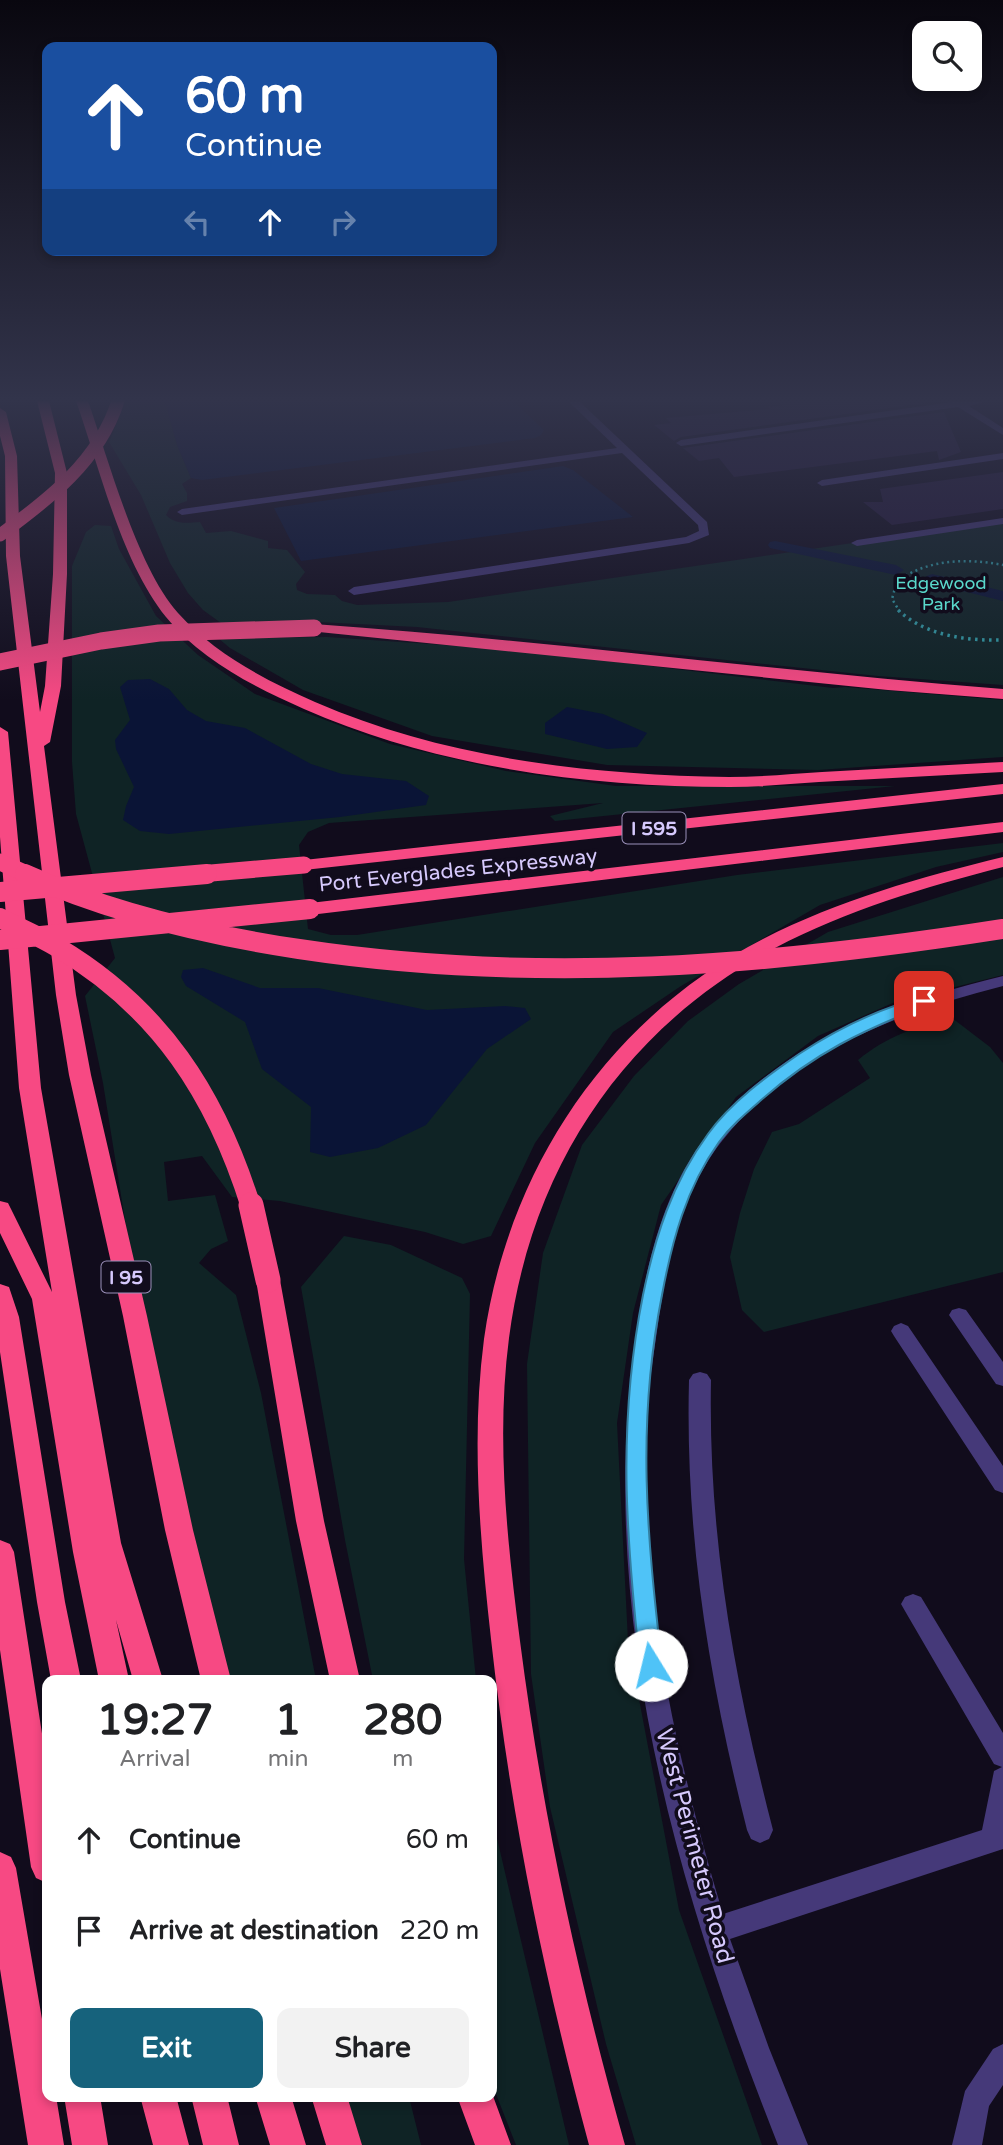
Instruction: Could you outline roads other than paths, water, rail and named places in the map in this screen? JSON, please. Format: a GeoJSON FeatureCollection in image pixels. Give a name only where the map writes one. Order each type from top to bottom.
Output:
{"type":"FeatureCollection","features":[{"type":"Feature","properties":{"kind":"highway","name":"I 95"},"geometry":{"type":"LineString","coordinates":[[12,501],[13,556],[54,915],[80,1075],[135,1316],[179,1530],[215,1675]]}},
{"type":"Feature","properties":{"kind":"highway"},"geometry":{"type":"LineString","coordinates":[[0,535],[43,501]]}},
{"type":"Feature","properties":{"kind":"highway"},"geometry":{"type":"LineString","coordinates":[[37,763],[54,686],[61,501]]}},
{"type":"Feature","properties":{"kind":"highway"},"geometry":{"type":"LineString","coordinates":[[117,501],[132,544],[150,582],[172,615],[215,654],[272,689],[336,717],[402,739],[479,759],[593,775],[730,782],[1003,767]]}},
{"type":"Feature","properties":{"kind":"highway"},"geometry":{"type":"LineString","coordinates":[[0,662],[101,641],[159,633],[314,628],[424,636],[888,685],[1003,694]]}},
{"type":"Feature","properties":{"kind":"highway"},"geometry":{"type":"LineString","coordinates":[[0,732],[30,1088],[107,1543],[147,1675]]}},
{"type":"Feature","properties":{"kind":"highway","name":"Port Everglades Expressway"},"geometry":{"type":"LineString","coordinates":[[0,891],[304,865],[1003,789]]}},
{"type":"Feature","properties":{"kind":"highway","name":"Port Everglades Expressway"},"geometry":{"type":"LineString","coordinates":[[0,940],[310,909],[1003,827]]}},
{"type":"Feature","properties":{"kind":"highway"},"geometry":{"type":"LineString","coordinates":[[0,862],[71,892],[181,927],[306,951],[447,968],[579,972],[721,967],[878,949],[1003,929]]}},
{"type":"Feature","properties":{"kind":"highway"},"geometry":{"type":"LineString","coordinates":[[607,2145],[571,2005],[534,1836],[520,1757],[501,1599],[495,1531],[492,1409],[502,1302],[519,1235],[538,1181],[581,1109],[626,1051],[705,983],[768,944],[830,916],[920,884],[1003,862]]}},
{"type":"Feature","properties":{"kind":"highway"},"geometry":{"type":"LineString","coordinates":[[0,918],[55,945],[96,971],[143,1014],[199,1080],[227,1133],[256,1211],[313,1533],[344,1675]]}},
{"type":"Feature","properties":{"kind":"highway"},"geometry":{"type":"LineString","coordinates":[[0,1209],[44,1299],[87,1552],[113,1675]]}},
{"type":"Feature","properties":{"kind":"highway"},"geometry":{"type":"LineString","coordinates":[[0,1293],[7,1317],[51,1602],[65,1675]]}},
{"type":"Feature","properties":{"kind":"highway"},"geometry":{"type":"LineString","coordinates":[[0,1552],[42,1833]]}},
{"type":"Feature","properties":{"kind":"highway"},"geometry":{"type":"LineString","coordinates":[[0,1868],[46,2145]]}},
{"type":"Feature","properties":{"kind":"highway"},"geometry":{"type":"LineString","coordinates":[[83,2102],[90,2145]]}},
{"type":"Feature","properties":{"kind":"highway"},"geometry":{"type":"LineString","coordinates":[[160,2102],[171,2145]]}},
{"type":"Feature","properties":{"kind":"highway"},"geometry":{"type":"LineString","coordinates":[[210,2102],[221,2145]]}},
{"type":"Feature","properties":{"kind":"highway"},"geometry":{"type":"LineString","coordinates":[[275,2102],[288,2145]]}},
{"type":"Feature","properties":{"kind":"highway"},"geometry":{"type":"LineString","coordinates":[[331,2102],[344,2145]]}},
{"type":"Feature","properties":{"kind":"highway"},"geometry":{"type":"LineString","coordinates":[[477,2102],[493,2145]]}},
{"type":"Feature","properties":{"kind":"street"},"geometry":{"type":"LineString","coordinates":[[182,512],[260,501]]}},
{"type":"Feature","properties":{"kind":"street"},"geometry":{"type":"LineString","coordinates":[[354,591],[689,540],[705,533],[703,524],[679,501]]}},
{"type":"Feature","properties":{"kind":"street"},"geometry":{"type":"LineString","coordinates":[[857,543],[1003,521]]}},
{"type":"Feature","properties":{"kind":"street","name":"West Perimeter Road"},"geometry":{"type":"LineString","coordinates":[[793,2145],[761,2063],[715,1930],[680,1802],[653,1677],[639,1573],[634,1454],[644,1335],[661,1254],[688,1178],[730,1118],[766,1085],[803,1058],[844,1034],[924,1001],[1002,983]]}},
{"type":"Feature","properties":{"kind":"street"},"geometry":{"type":"LineString","coordinates":[[959,1315],[1003,1378]]}},
{"type":"Feature","properties":{"kind":"street"},"geometry":{"type":"LineString","coordinates":[[901,1331],[1003,1484]]}},
{"type":"Feature","properties":{"kind":"street"},"geometry":{"type":"LineString","coordinates":[[700,1380],[697,1444],[703,1547],[729,1701],[760,1830]]}},
{"type":"Feature","properties":{"kind":"street"},"geometry":{"type":"LineString","coordinates":[[913,1604],[1003,1756]]}},
{"type":"Feature","properties":{"kind":"street"},"geometry":{"type":"LineString","coordinates":[[715,1930],[998,1838],[1003,1779]]}},
{"type":"Feature","properties":{"kind":"street"},"geometry":{"type":"LineString","coordinates":[[967,2145],[975,2101],[1003,2059]]}},
{"type":"Feature","properties":{"kind":"water"},"geometry":{"type":"Polygon","coordinates":[[[321,501],[613,501],[633,517],[301,561],[274,508],[321,501]]]}},
{"type":"Feature","properties":{"kind":"water"},"geometry":{"type":"Polygon","coordinates":[[[150,679],[169,689],[187,710],[206,721],[245,728],[311,764],[342,774],[406,781],[429,796],[426,805],[340,817],[169,834],[140,831],[123,820],[134,787],[116,749],[115,740],[130,720],[120,687],[128,680],[150,679]]]}},
{"type":"Feature","properties":{"kind":"water"},"geometry":{"type":"Polygon","coordinates":[[[567,707],[603,714],[647,733],[637,747],[607,749],[545,734],[545,723],[567,707]]]}},
{"type":"Feature","properties":{"kind":"water"},"geometry":{"type":"Polygon","coordinates":[[[203,968],[260,988],[318,988],[427,1010],[505,1006],[525,1008],[531,1019],[487,1049],[426,1125],[378,1148],[330,1157],[310,1152],[311,1107],[262,1069],[245,1022],[186,986],[181,977],[183,970],[203,968]]]}},
{"type":"Feature","properties":{"kind":"waterway"},"geometry":{"type":"LineString","coordinates":[[775,545],[896,570]]}},
{"type":"Feature","properties":{"kind":"waterway"},"geometry":{"type":"LineString","coordinates":[[932,579],[1003,596]]}},
{"type":"Feature","properties":{"kind":"park label","name":"Edgewood Park"},"geometry":{"type":"Point","coordinates":[941,593]}}]}
